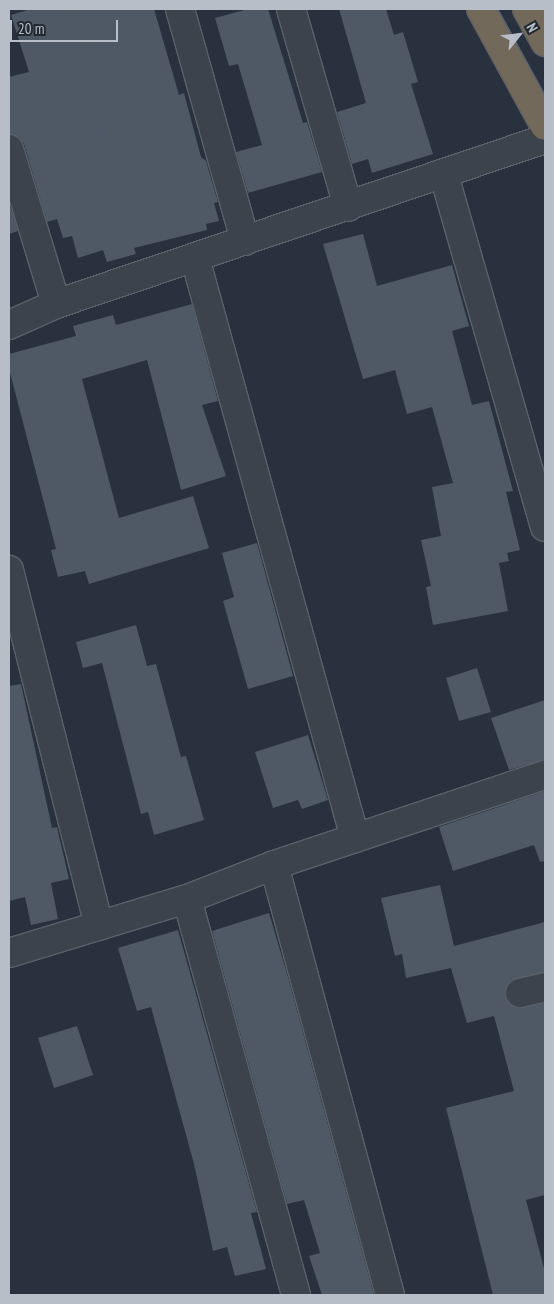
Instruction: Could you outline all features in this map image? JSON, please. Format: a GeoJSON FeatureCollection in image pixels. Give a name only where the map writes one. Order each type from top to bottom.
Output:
{"type":"FeatureCollection","features":[{"type":"Feature","properties":{"kind":"highway"},"geometry":{"type":"LineString","coordinates":[[481,9],[545,126]]}},
{"type":"Feature","properties":{"kind":"highway"},"geometry":{"type":"LineString","coordinates":[[527,9],[545,42]]}},
{"type":"Feature","properties":{"kind":"street"},"geometry":{"type":"LineString","coordinates":[[180,9],[244,241]]}},
{"type":"Feature","properties":{"kind":"street"},"geometry":{"type":"LineString","coordinates":[[291,9],[348,206]]}},
{"type":"Feature","properties":{"kind":"street"},"geometry":{"type":"LineString","coordinates":[[9,325],[56,304],[348,206],[444,176],[545,139]]}},
{"type":"Feature","properties":{"kind":"street"},"geometry":{"type":"LineString","coordinates":[[9,149],[56,304]]}},
{"type":"Feature","properties":{"kind":"street"},"geometry":{"type":"LineString","coordinates":[[444,176],[545,527]]}},
{"type":"Feature","properties":{"kind":"street"},"geometry":{"type":"LineString","coordinates":[[195,258],[356,838]]}},
{"type":"Feature","properties":{"kind":"street"},"geometry":{"type":"LineString","coordinates":[[9,570],[99,926]]}},
{"type":"Feature","properties":{"kind":"street"},"geometry":{"type":"LineString","coordinates":[[9,953],[187,899],[274,865],[545,775]]}},
{"type":"Feature","properties":{"kind":"street"},"geometry":{"type":"LineString","coordinates":[[274,865],[390,1295]]}},
{"type":"Feature","properties":{"kind":"street"},"geometry":{"type":"LineString","coordinates":[[187,899],[296,1295]]}},
{"type":"Feature","properties":{"kind":"path"},"geometry":{"type":"LineString","coordinates":[[74,9],[151,273]]}},
{"type":"Feature","properties":{"kind":"building"},"geometry":{"type":"Polygon","coordinates":[[[31,9],[154,9],[179,95],[184,93],[201,157],[206,161],[218,202],[214,203],[219,221],[206,224],[207,230],[134,248],[136,254],[107,262],[103,250],[78,258],[72,236],[63,238],[57,219],[47,222],[24,144],[19,137],[9,134],[9,77],[29,72],[11,15],[31,9]]]}},
{"type":"Feature","properties":{"kind":"building"},"geometry":{"type":"Polygon","coordinates":[[[248,9],[268,9],[303,123],[307,122],[322,172],[248,193],[236,152],[262,145],[238,64],[229,66],[215,18],[248,9]]]}},
{"type":"Feature","properties":{"kind":"building"},"geometry":{"type":"Polygon","coordinates":[[[339,9],[386,9],[394,35],[403,32],[418,82],[411,84],[433,154],[372,173],[368,159],[352,164],[337,112],[366,103],[339,9]]]}},
{"type":"Feature","properties":{"kind":"building"},"geometry":{"type":"Polygon","coordinates":[[[9,202],[18,231],[9,234],[9,202]]]}},
{"type":"Feature","properties":{"kind":"building"},"geometry":{"type":"Polygon","coordinates":[[[363,234],[377,286],[452,265],[469,326],[452,331],[472,405],[489,401],[513,491],[506,492],[520,550],[507,553],[509,561],[499,563],[508,611],[433,625],[426,587],[431,586],[421,540],[441,536],[432,487],[453,483],[432,407],[407,414],[395,370],[363,379],[323,244],[363,234]]]}},
{"type":"Feature","properties":{"kind":"building"},"geometry":{"type":"Polygon","coordinates":[[[192,304],[218,401],[202,405],[226,476],[181,490],[147,360],[82,379],[119,518],[193,496],[209,548],[89,584],[85,571],[58,577],[51,550],[56,549],[9,369],[9,354],[76,336],[73,326],[113,315],[116,325],[192,304]]]}},
{"type":"Feature","properties":{"kind":"building"},"geometry":{"type":"Polygon","coordinates":[[[257,543],[293,676],[248,689],[223,601],[234,597],[222,553],[257,543]]]}},
{"type":"Feature","properties":{"kind":"building"},"geometry":{"type":"Polygon","coordinates":[[[136,625],[147,666],[156,664],[181,757],[186,756],[204,820],[154,835],[148,812],[141,814],[102,663],[83,668],[76,642],[136,625]]]}},
{"type":"Feature","properties":{"kind":"building"},"geometry":{"type":"Polygon","coordinates":[[[477,668],[491,712],[459,721],[446,678],[477,668]]]}},
{"type":"Feature","properties":{"kind":"building"},"geometry":{"type":"Polygon","coordinates":[[[21,684],[52,828],[57,827],[69,879],[51,883],[58,919],[31,925],[25,897],[9,901],[9,686],[21,684]]]}},
{"type":"Feature","properties":{"kind":"building"},"geometry":{"type":"Polygon","coordinates":[[[545,700],[545,760],[509,770],[491,718],[545,700]]]}},
{"type":"Feature","properties":{"kind":"building"},"geometry":{"type":"Polygon","coordinates":[[[308,735],[328,800],[302,809],[298,800],[273,808],[255,752],[308,735]]]}},
{"type":"Feature","properties":{"kind":"building"},"geometry":{"type":"Polygon","coordinates":[[[545,791],[545,861],[540,862],[534,845],[453,871],[439,827],[545,791]]]}},
{"type":"Feature","properties":{"kind":"building"},"geometry":{"type":"Polygon","coordinates":[[[440,885],[454,946],[545,922],[545,972],[510,981],[505,996],[516,1008],[545,1003],[545,1195],[526,1200],[545,1272],[545,1295],[493,1295],[446,1108],[514,1091],[494,1016],[467,1023],[451,968],[406,978],[402,954],[395,956],[381,898],[440,885]]]}},
{"type":"Feature","properties":{"kind":"building"},"geometry":{"type":"Polygon","coordinates":[[[269,913],[374,1295],[322,1295],[309,1256],[320,1253],[304,1200],[287,1204],[212,931],[269,913]]]}},
{"type":"Feature","properties":{"kind":"building"},"geometry":{"type":"Polygon","coordinates":[[[178,930],[257,1212],[251,1213],[266,1269],[235,1276],[227,1247],[213,1251],[194,1164],[151,1007],[137,1011],[118,948],[178,930]]]}},
{"type":"Feature","properties":{"kind":"building"},"geometry":{"type":"Polygon","coordinates":[[[77,1026],[93,1075],[54,1088],[38,1038],[77,1026]]]}}]}
